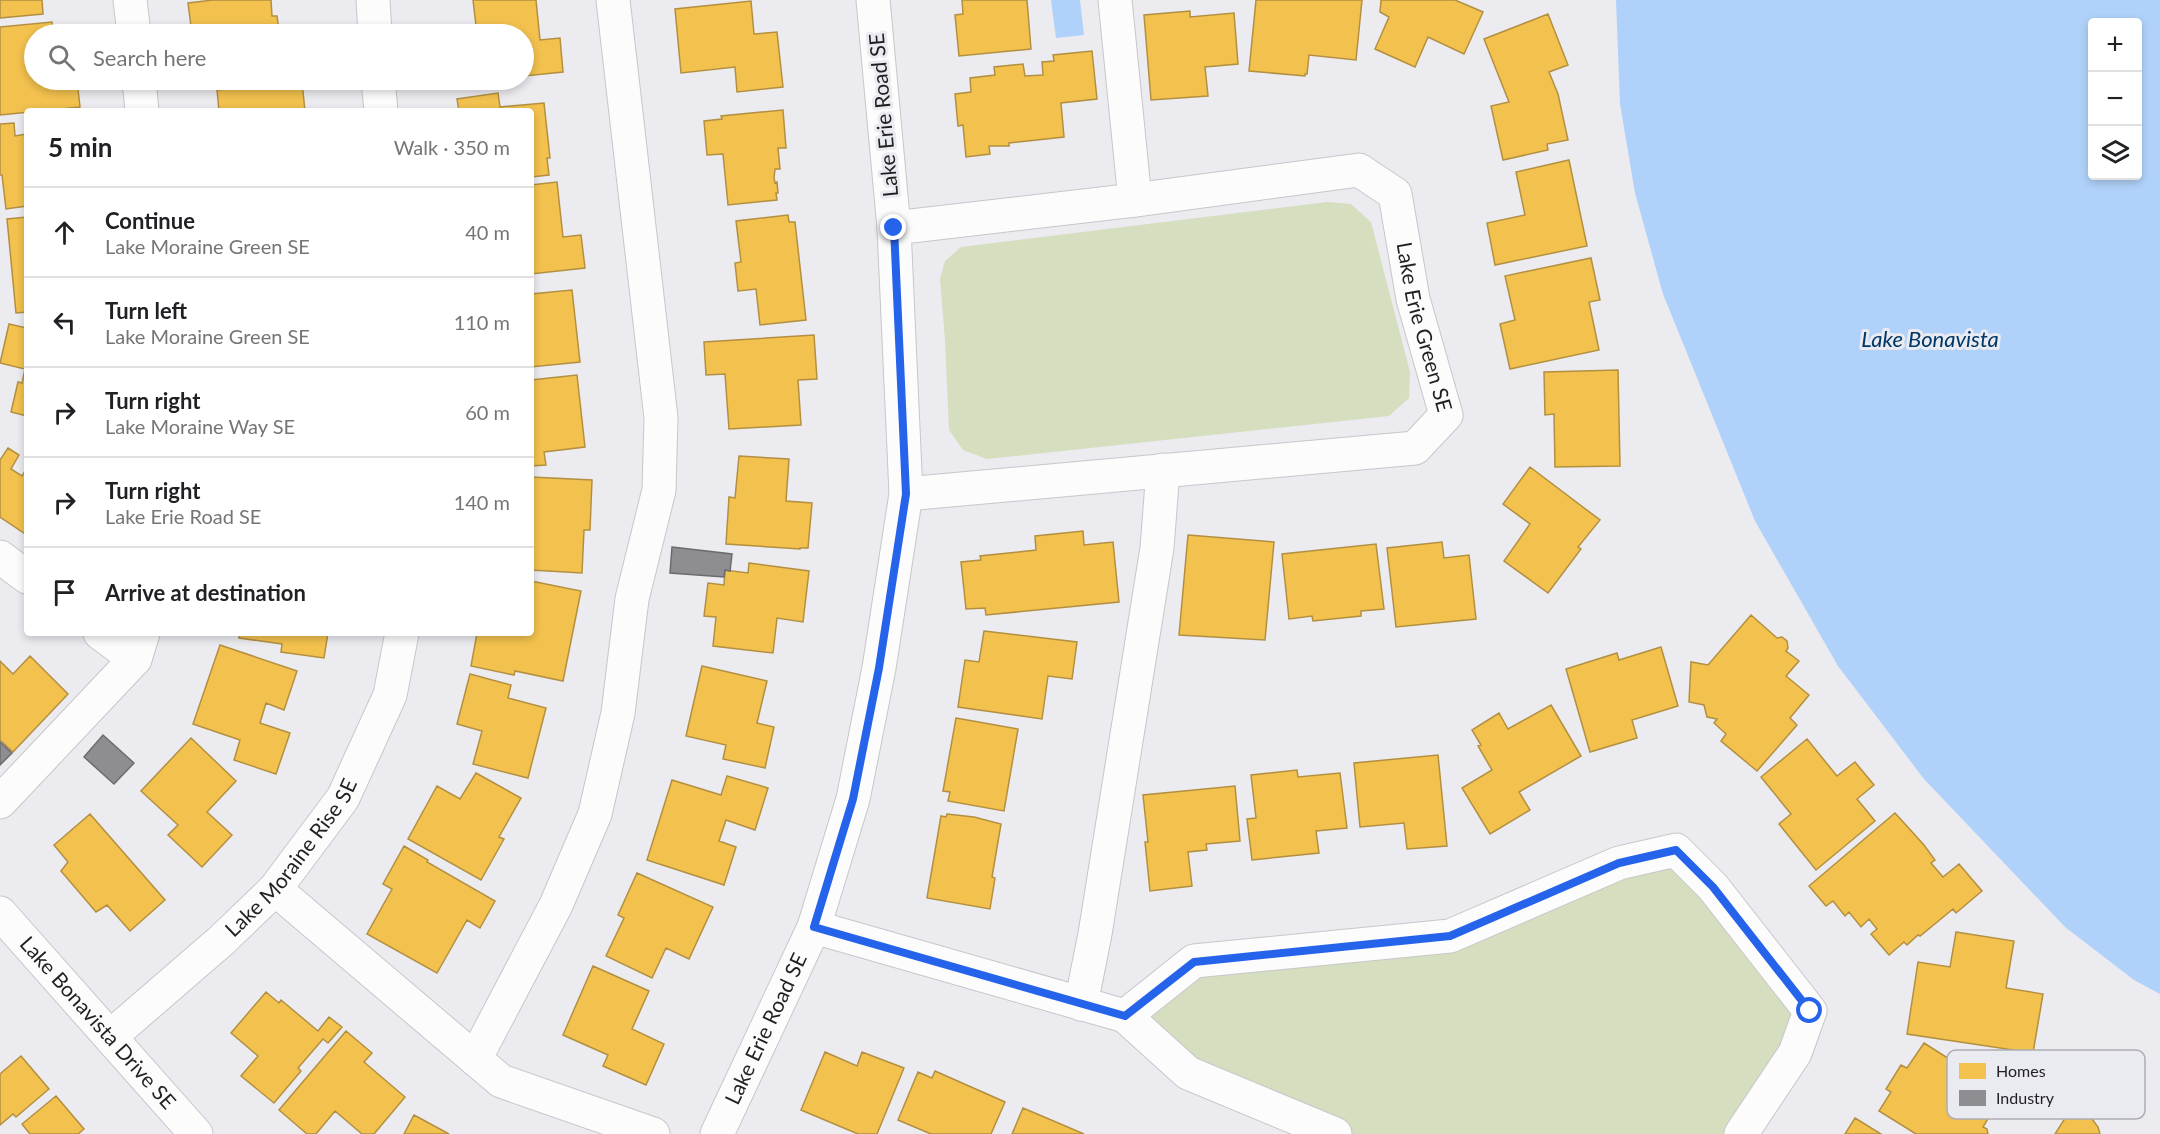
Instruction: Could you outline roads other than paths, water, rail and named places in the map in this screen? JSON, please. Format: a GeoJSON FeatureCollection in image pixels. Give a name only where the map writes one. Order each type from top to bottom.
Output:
{"type":"FeatureCollection","features":[{"type":"Feature","properties":{"kind":"street"},"geometry":{"type":"LineString","coordinates":[[130,0],[133,24]]}},
{"type":"Feature","properties":{"kind":"street"},"geometry":{"type":"LineString","coordinates":[[373,0],[374,24]]}},
{"type":"Feature","properties":{"kind":"street"},"geometry":{"type":"LineString","coordinates":[[476,1059],[556,905],[595,814],[618,713],[632,599],[659,490],[660,418],[613,0]]}},
{"type":"Feature","properties":{"kind":"street","name":"Lake Erie Road SE"},"geometry":{"type":"LineString","coordinates":[[717,1134],[814,927],[853,799],[879,668],[906,494],[894,228],[873,0]]}},
{"type":"Feature","properties":{"kind":"street"},"geometry":{"type":"LineString","coordinates":[[1115,0],[1134,200]]}},
{"type":"Feature","properties":{"kind":"street"},"geometry":{"type":"LineString","coordinates":[[140,90],[142,108]]}},
{"type":"Feature","properties":{"kind":"street"},"geometry":{"type":"LineString","coordinates":[[379,90],[381,108]]}},
{"type":"Feature","properties":{"kind":"street","name":"Lake Erie Green SE"},"geometry":{"type":"LineString","coordinates":[[894,228],[1134,200],[1359,170],[1395,194],[1413,299],[1446,415],[1415,448],[906,494]]}},
{"type":"Feature","properties":{"kind":"street"},"geometry":{"type":"LineString","coordinates":[[1081,1004],[1095,934],[1157,548],[1163,470]]}},
{"type":"Feature","properties":{"kind":"street"},"geometry":{"type":"LineString","coordinates":[[0,557],[24,575]]}},
{"type":"Feature","properties":{"kind":"street"},"geometry":{"type":"LineString","coordinates":[[0,802],[139,646],[109,636]]}},
{"type":"Feature","properties":{"kind":"street","name":"Lake Moraine Rise SE"},"geometry":{"type":"LineString","coordinates":[[111,1036],[222,940],[275,889],[343,798],[390,695],[401,636]]}},
{"type":"Feature","properties":{"kind":"street"},"geometry":{"type":"LineString","coordinates":[[1125,1016],[1194,962],[1450,936],[1619,863],[1676,850],[1713,887],[1810,1011],[1795,1053],[1741,1134]]}},
{"type":"Feature","properties":{"kind":"street"},"geometry":{"type":"LineString","coordinates":[[275,889],[501,1081],[653,1134]]}},
{"type":"Feature","properties":{"kind":"street","name":"Lake Bonavista Drive SE"},"geometry":{"type":"LineString","coordinates":[[0,913],[196,1134]]}},
{"type":"Feature","properties":{"kind":"street"},"geometry":{"type":"LineString","coordinates":[[814,927],[1125,1016],[1188,1073],[1335,1134]]}},
{"type":"Feature","properties":{"kind":"water"},"geometry":{"type":"Polygon","coordinates":[[[1051,0],[1080,0],[1084,35],[1056,38],[1051,0]]]}},
{"type":"Feature","properties":{"kind":"water","name":"Lake Bonavista"},"geometry":{"type":"Polygon","coordinates":[[[1616,0],[2160,0],[2160,994],[2134,980],[2065,927],[1924,779],[1838,666],[1755,521],[1663,294],[1635,193],[1620,104],[1616,0]]]}}]}
